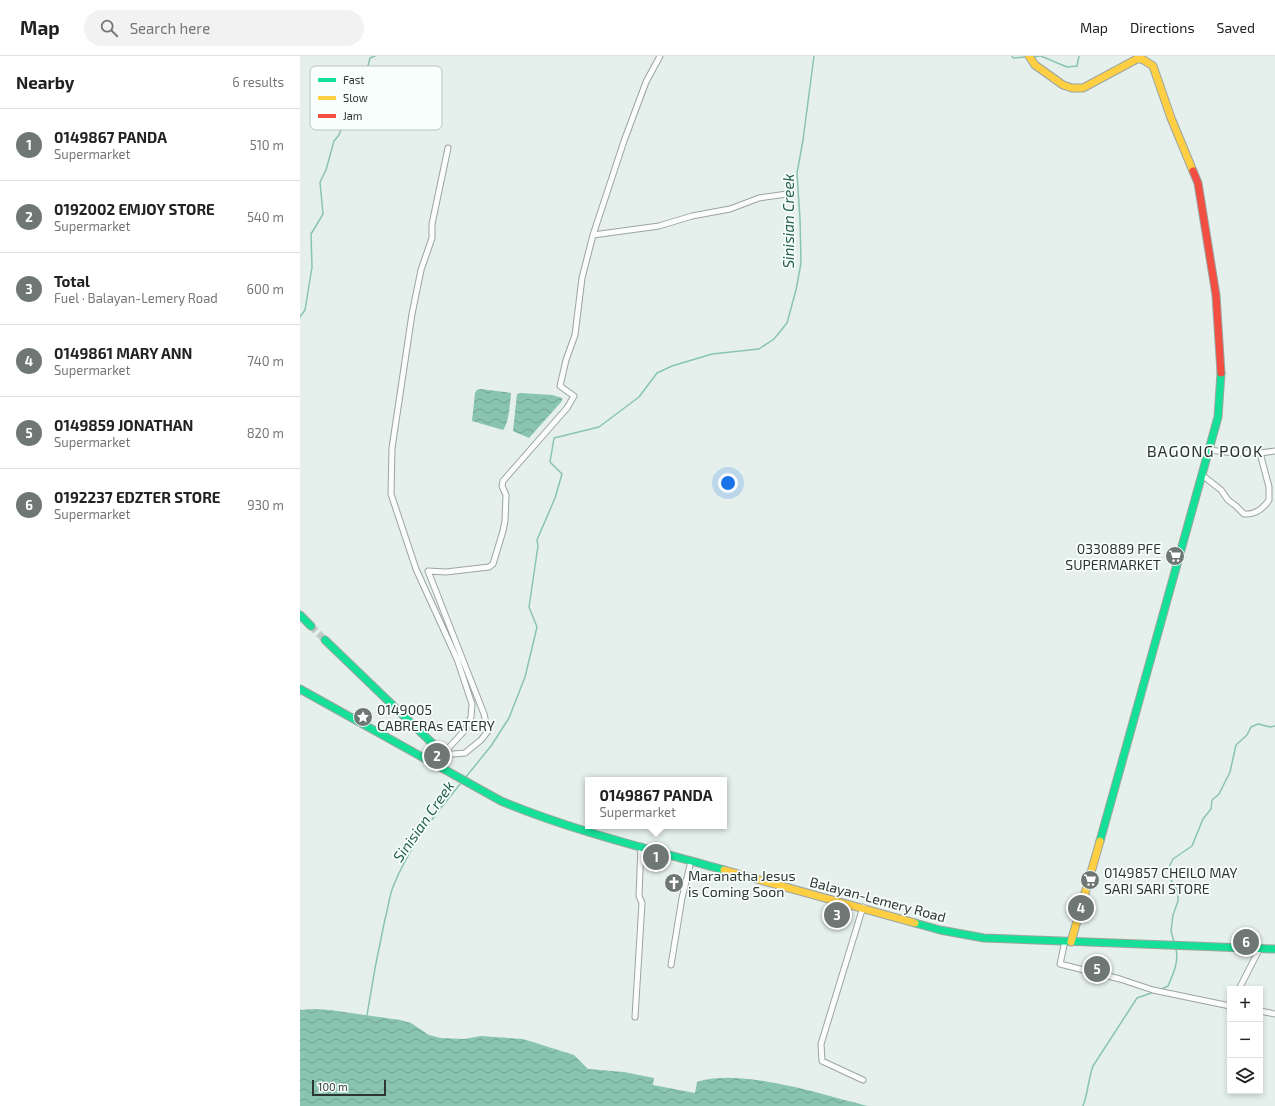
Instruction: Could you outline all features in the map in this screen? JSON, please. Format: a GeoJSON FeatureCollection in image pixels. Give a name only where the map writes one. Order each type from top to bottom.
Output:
{"type":"FeatureCollection","features":[{"type":"Feature","properties":{"kind":"street"},"geometry":{"type":"LineString","coordinates":[[442,755],[465,753],[481,740],[488,731],[484,714],[428,571],[446,572],[489,567],[493,564],[504,531],[506,495],[502,486],[503,481],[567,408],[574,396],[560,386],[566,360],[575,335],[582,278],[593,235],[624,141],[646,82],[660,56]]}},
{"type":"Feature","properties":{"kind":"street"},"geometry":{"type":"LineString","coordinates":[[1029,56],[1035,65],[1063,85],[1072,88],[1083,88],[1137,59],[1142,58],[1153,66],[1171,118],[1198,183],[1216,295],[1221,368],[1218,417],[1131,732],[1060,964],[1120,979],[1161,992],[1227,1005]]}},
{"type":"Feature","properties":{"kind":"street"},"geometry":{"type":"LineString","coordinates":[[438,765],[442,755],[466,729],[471,717],[472,704],[457,659],[416,569],[391,494],[392,456],[412,314],[421,270],[432,238],[432,224],[448,148]]}},
{"type":"Feature","properties":{"kind":"street"},"geometry":{"type":"LineString","coordinates":[[593,235],[659,226],[692,216],[730,209],[759,198],[787,194]]}},
{"type":"Feature","properties":{"kind":"street"},"geometry":{"type":"LineString","coordinates":[[1209,450],[1234,453],[1260,453],[1275,451]]}},
{"type":"Feature","properties":{"kind":"street"},"geometry":{"type":"LineString","coordinates":[[1202,475],[1221,490],[1228,500],[1244,514],[1250,514],[1262,509],[1269,500],[1269,487],[1260,453]]}},
{"type":"Feature","properties":{"kind":"street"},"geometry":{"type":"LineString","coordinates":[[301,620],[311,626]]}},
{"type":"Feature","properties":{"kind":"street"},"geometry":{"type":"LineString","coordinates":[[325,640],[442,755]]}},
{"type":"Feature","properties":{"kind":"street","name":"Balayan-Lemery Road"},"geometry":{"type":"LineString","coordinates":[[300,689],[438,765],[474,787],[530,813],[575,828],[690,861],[940,930],[984,938],[1275,949]]}},
{"type":"Feature","properties":{"kind":"street"},"geometry":{"type":"LineString","coordinates":[[635,1017],[642,903],[639,896],[641,846]]}},
{"type":"Feature","properties":{"kind":"street"},"geometry":{"type":"LineString","coordinates":[[671,965],[682,898],[690,861]]}},
{"type":"Feature","properties":{"kind":"street"},"geometry":{"type":"LineString","coordinates":[[863,908],[821,1044],[822,1062],[863,1080]]}},
{"type":"Feature","properties":{"kind":"street"},"geometry":{"type":"LineString","coordinates":[[1241,986],[1260,948]]}},
{"type":"Feature","properties":{"kind":"street"},"geometry":{"type":"LineString","coordinates":[[1263,1012],[1275,1014]]}},
{"type":"Feature","properties":{"kind":"water"},"geometry":{"type":"Polygon","coordinates":[[[481,389],[511,393],[508,418],[503,430],[472,421],[475,393],[477,390],[481,389]]]}},
{"type":"Feature","properties":{"kind":"water"},"geometry":{"type":"Polygon","coordinates":[[[517,394],[552,395],[562,398],[562,401],[529,438],[513,431],[517,394]]]}},
{"type":"Feature","properties":{"kind":"water"},"geometry":{"type":"Polygon","coordinates":[[[313,1009],[400,1020],[411,1023],[429,1035],[441,1038],[464,1039],[481,1036],[523,1039],[574,1055],[588,1069],[624,1072],[654,1078],[653,1085],[695,1093],[697,1082],[715,1078],[736,1078],[782,1084],[868,1106],[300,1106],[300,1010],[313,1009]]]}},
{"type":"Feature","properties":{"kind":"waterway"},"geometry":{"type":"LineString","coordinates":[[368,66],[370,58],[375,56]]}},
{"type":"Feature","properties":{"kind":"waterway","name":"Sinisian Creek"},"geometry":{"type":"LineString","coordinates":[[465,778],[491,746],[509,718],[525,677],[537,627],[529,607],[538,546],[537,540],[555,498],[562,474],[550,462],[554,438],[599,427],[639,397],[657,373],[672,366],[712,354],[759,349],[774,339],[787,323],[796,290],[801,263],[797,173],[814,56]]}},
{"type":"Feature","properties":{"kind":"waterway"},"geometry":{"type":"LineString","coordinates":[[1012,56],[1013,58],[1026,57]]}},
{"type":"Feature","properties":{"kind":"waterway"},"geometry":{"type":"LineString","coordinates":[[1032,57],[1040,56]]}},
{"type":"Feature","properties":{"kind":"waterway"},"geometry":{"type":"LineString","coordinates":[[1041,56],[1067,67],[1077,66],[1079,56]]}},
{"type":"Feature","properties":{"kind":"waterway"},"geometry":{"type":"LineString","coordinates":[[300,317],[305,310],[312,267],[311,234],[323,214],[320,182],[326,170],[334,141],[341,130]]}},
{"type":"Feature","properties":{"kind":"waterway"},"geometry":{"type":"LineString","coordinates":[[1174,942],[1171,931],[1173,915],[1178,901],[1178,892],[1171,880],[1169,867],[1173,859],[1192,846],[1203,819],[1211,809],[1212,800],[1219,794],[1230,772],[1236,745],[1247,735],[1251,727],[1258,724],[1270,727],[1275,726]]}},
{"type":"Feature","properties":{"kind":"waterway","name":"Sinisian Creek"},"geometry":{"type":"LineString","coordinates":[[367,1015],[380,943],[393,887],[414,845],[461,783]]}},
{"type":"Feature","properties":{"kind":"waterway"},"geometry":{"type":"LineString","coordinates":[[1159,990],[1168,986],[1172,977],[1177,959],[1176,949]]}},
{"type":"Feature","properties":{"kind":"waterway"},"geometry":{"type":"LineString","coordinates":[[1083,1106],[1093,1066],[1137,998],[1154,992]]}},
{"type":"Feature","properties":{"kind":"tunnel"},"geometry":{"type":"LineString","coordinates":[[311,626],[325,640]]}},
{"type":"Feature","properties":{"kind":"traffic: fast"},"geometry":{"type":"LineString","coordinates":[[1100,841],[1218,417],[1221,373]]}},
{"type":"Feature","properties":{"kind":"traffic: fast"},"geometry":{"type":"LineString","coordinates":[[300,615],[311,626]]}},
{"type":"Feature","properties":{"kind":"traffic: fast"},"geometry":{"type":"LineString","coordinates":[[325,640],[433,744],[442,755],[438,765]]}},
{"type":"Feature","properties":{"kind":"traffic: fast"},"geometry":{"type":"LineString","coordinates":[[300,689],[501,801],[528,812],[583,830],[724,870]]}},
{"type":"Feature","properties":{"kind":"traffic: fast"},"geometry":{"type":"LineString","coordinates":[[915,923],[940,930],[984,938],[1275,949]]}},
{"type":"Feature","properties":{"kind":"traffic: slow"},"geometry":{"type":"LineString","coordinates":[[1029,56],[1035,65],[1063,85],[1072,88],[1083,88],[1137,59],[1142,59],[1153,66],[1171,118],[1193,171]]}},
{"type":"Feature","properties":{"kind":"traffic: slow"},"geometry":{"type":"LineString","coordinates":[[1071,942],[1100,841]]}},
{"type":"Feature","properties":{"kind":"traffic: slow"},"geometry":{"type":"LineString","coordinates":[[724,870],[915,923]]}},
{"type":"Feature","properties":{"kind":"traffic: jam"},"geometry":{"type":"LineString","coordinates":[[1193,171],[1198,183],[1216,295],[1221,373]]}},
{"type":"Feature","properties":{"kind":"place","name":"0330889 PFE SUPERMARKET"},"geometry":{"type":"Point","coordinates":[1175,556]}},
{"type":"Feature","properties":{"kind":"place","name":"0149005 CABRERAs EATERY"},"geometry":{"type":"Point","coordinates":[363,717]}},
{"type":"Feature","properties":{"kind":"place","name":"0192002 EMJOY STORE"},"geometry":{"type":"Point","coordinates":[437,756]}},
{"type":"Feature","properties":{"kind":"place","name":"0149867 PANDA"},"geometry":{"type":"Point","coordinates":[656,857]}},
{"type":"Feature","properties":{"kind":"place","name":"0149857 CHEILO MAY SARI SARI STORE"},"geometry":{"type":"Point","coordinates":[1090,880]}},
{"type":"Feature","properties":{"kind":"place","name":"Maranatha Jesus is Coming Soon"},"geometry":{"type":"Point","coordinates":[674,883]}},
{"type":"Feature","properties":{"kind":"place","name":"0149861 MARY ANN"},"geometry":{"type":"Point","coordinates":[1081,908]}},
{"type":"Feature","properties":{"kind":"place","name":"Total"},"geometry":{"type":"Point","coordinates":[837,915]}},
{"type":"Feature","properties":{"kind":"place","name":"0192237 EDZTER STORE"},"geometry":{"type":"Point","coordinates":[1246,942]}},
{"type":"Feature","properties":{"kind":"place","name":"0149859 JONATHAN"},"geometry":{"type":"Point","coordinates":[1097,969]}},
{"type":"Feature","properties":{"kind":"district","name":"BAGONG POOK"},"geometry":{"type":"Point","coordinates":[1205,450]}}]}
